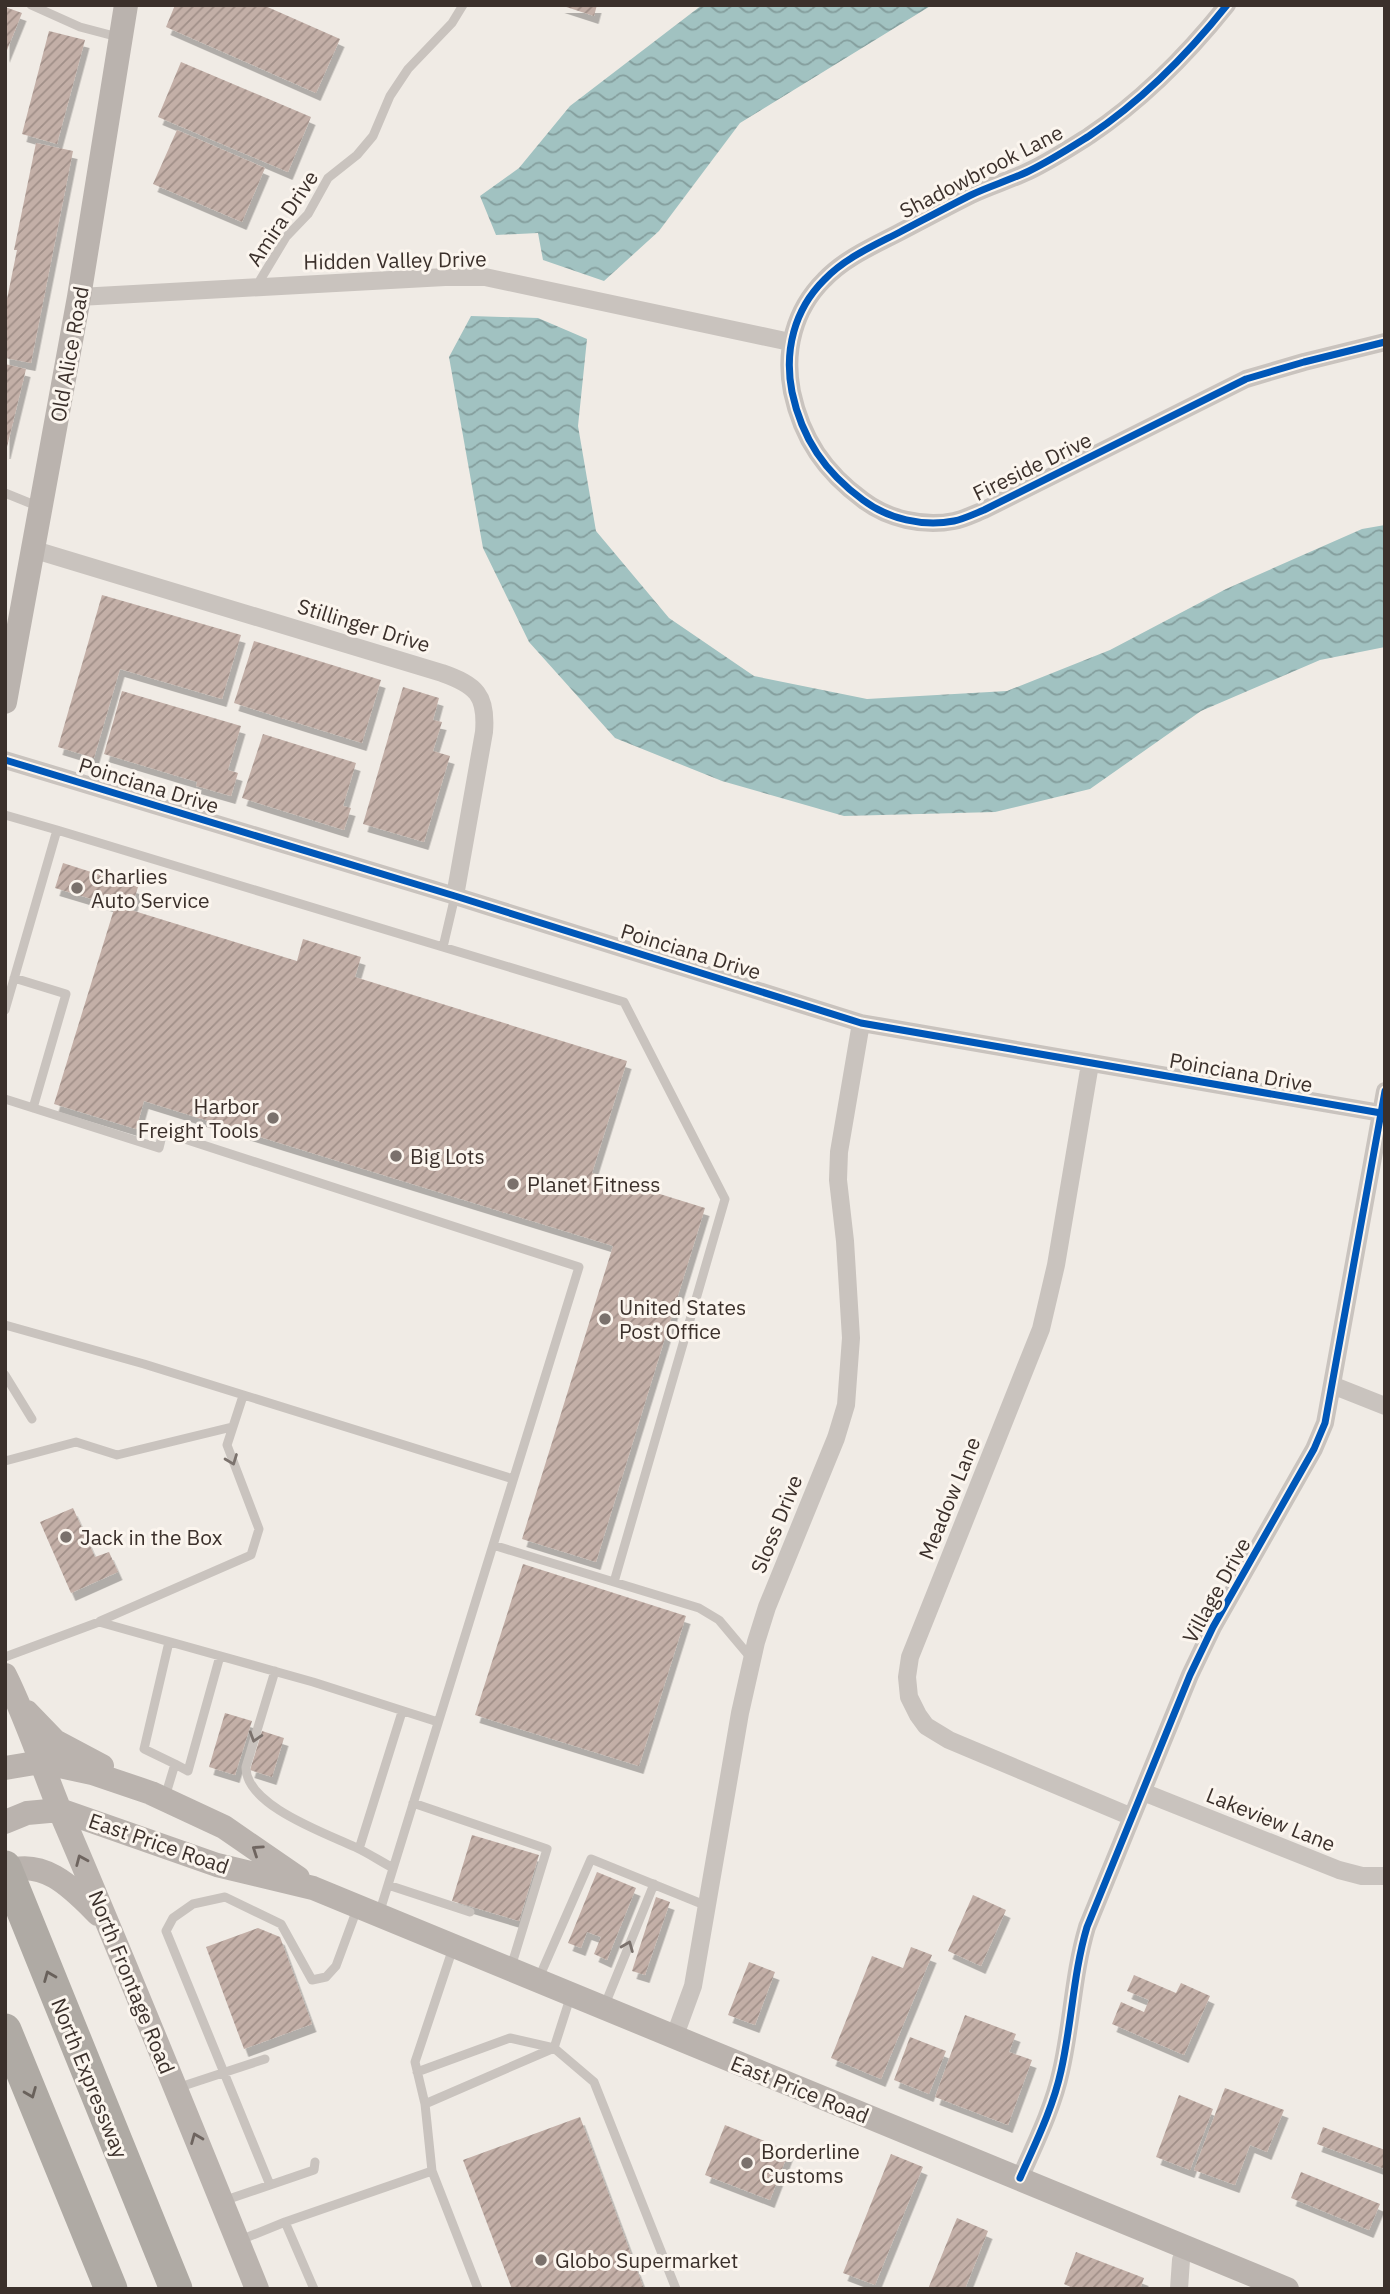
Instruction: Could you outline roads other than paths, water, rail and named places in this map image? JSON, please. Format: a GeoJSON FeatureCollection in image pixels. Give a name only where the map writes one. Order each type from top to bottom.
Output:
{"type":"FeatureCollection","features":[{"type":"Feature","properties":{"kind":"highway","name":"North Expressway"},"geometry":{"type":"LineString","coordinates":[[5,1867],[176,2289]]}},
{"type":"Feature","properties":{"kind":"highway"},"geometry":{"type":"LineString","coordinates":[[5,2029],[111,2289]]}},
{"type":"Feature","properties":{"kind":"highway"},"geometry":{"type":"LineString","coordinates":[[120,2152],[192,2289]]}},
{"type":"Feature","properties":{"kind":"main road","name":"Old Alice Road"},"geometry":{"type":"LineString","coordinates":[[5,702],[11,631],[35,550],[126,5]]}},
{"type":"Feature","properties":{"kind":"main road","name":"North Frontage Road"},"geometry":{"type":"LineString","coordinates":[[5,1675],[257,2289]]}},
{"type":"Feature","properties":{"kind":"main road"},"geometry":{"type":"LineString","coordinates":[[18,1702],[55,1741],[158,1796]]}},
{"type":"Feature","properties":{"kind":"main road","name":"East Price Road"},"geometry":{"type":"LineString","coordinates":[[5,1768],[41,1762],[92,1773],[158,1796],[224,1827],[313,1888]]}},
{"type":"Feature","properties":{"kind":"main road","name":"East Price Road"},"geometry":{"type":"LineString","coordinates":[[5,1822],[27,1813],[60,1810],[217,1865],[313,1888],[1287,2289]]}},
{"type":"Feature","properties":{"kind":"main road"},"geometry":{"type":"LineString","coordinates":[[5,1872],[17,1867],[43,1871],[69,1884],[110,1927]]}},
{"type":"Feature","properties":{"kind":"street","name":"Shadowbrook Lane"},"geometry":{"type":"LineString","coordinates":[[790,342],[810,297],[823,280],[842,264],[970,195],[1031,170],[1089,135],[1168,72],[1191,50],[1227,5]]}},
{"type":"Feature","properties":{"kind":"street","name":"Hidden Valley Drive"},"geometry":{"type":"LineString","coordinates":[[79,297],[485,277],[790,342]]}},
{"type":"Feature","properties":{"kind":"street","name":"Fireside Drive"},"geometry":{"type":"LineString","coordinates":[[790,342],[789,366],[795,407],[814,452],[850,490],[872,507],[898,518],[925,522],[954,521],[984,510],[1246,379],[1385,342]]}},
{"type":"Feature","properties":{"kind":"street","name":"Stillinger Drive"},"geometry":{"type":"LineString","coordinates":[[35,550],[442,673],[475,689],[483,701],[484,732],[454,896]]}},
{"type":"Feature","properties":{"kind":"street","name":"Poinciana Drive"},"geometry":{"type":"LineString","coordinates":[[5,760],[861,1023],[1381,1113]]}},
{"type":"Feature","properties":{"kind":"street","name":"Sloss Drive"},"geometry":{"type":"LineString","coordinates":[[674,2038],[693,1986],[740,1713],[752,1659],[767,1607],[836,1438],[846,1405],[851,1338],[838,1180],[839,1152],[861,1023]]}},
{"type":"Feature","properties":{"kind":"street","name":"Meadow Lane"},"geometry":{"type":"LineString","coordinates":[[1090,1064],[1056,1265],[1041,1329],[965,1522],[948,1558],[911,1657],[907,1677],[909,1697],[926,1726],[949,1740],[1132,1817]]}},
{"type":"Feature","properties":{"kind":"street","name":"Village Drive"},"geometry":{"type":"LineString","coordinates":[[1020,2178],[1040,2132],[1061,2071],[1081,1947],[1132,1817],[1213,1628],[1314,1449],[1325,1423],[1385,1091]]}},
{"type":"Feature","properties":{"kind":"street"},"geometry":{"type":"LineString","coordinates":[[1332,1385],[1385,1406]]}},
{"type":"Feature","properties":{"kind":"street","name":"Lakeview Lane"},"geometry":{"type":"LineString","coordinates":[[1143,1791],[1339,1870],[1362,1876],[1385,1876]]}},
{"type":"Feature","properties":{"kind":"street"},"geometry":{"type":"LineString","coordinates":[[1179,2289],[1181,2260],[1186,2248]]}},
{"type":"Feature","properties":{"kind":"lane"},"geometry":{"type":"LineString","coordinates":[[31,5],[80,27],[120,38]]}},
{"type":"Feature","properties":{"kind":"lane","name":"Amira Drive"},"geometry":{"type":"LineString","coordinates":[[257,287],[286,237],[309,214],[328,178],[357,155],[373,136],[390,96],[408,69],[452,23],[463,5]]}},
{"type":"Feature","properties":{"kind":"lane"},"geometry":{"type":"LineString","coordinates":[[5,493],[42,508]]}},
{"type":"Feature","properties":{"kind":"lane"},"geometry":{"type":"LineString","coordinates":[[5,815],[624,1002],[725,1199],[614,1582]]}},
{"type":"Feature","properties":{"kind":"lane"},"geometry":{"type":"LineString","coordinates":[[5,1010],[57,830]]}},
{"type":"Feature","properties":{"kind":"lane"},"geometry":{"type":"LineString","coordinates":[[443,947],[454,896]]}},
{"type":"Feature","properties":{"kind":"lane"},"geometry":{"type":"LineString","coordinates":[[14,978],[66,994],[33,1108]]}},
{"type":"Feature","properties":{"kind":"lane"},"geometry":{"type":"LineString","coordinates":[[5,1099],[159,1148],[163,1132],[579,1267],[388,1885],[368,1911],[336,1966],[326,1977],[312,1980],[281,1924],[225,1897],[192,1903],[173,1918],[166,1931],[270,2185]]}},
{"type":"Feature","properties":{"kind":"lane"},"geometry":{"type":"LineString","coordinates":[[6,1327],[112,1355],[513,1479]]}},
{"type":"Feature","properties":{"kind":"lane"},"geometry":{"type":"LineString","coordinates":[[5,1375],[32,1419]]}},
{"type":"Feature","properties":{"kind":"lane"},"geometry":{"type":"LineString","coordinates":[[5,1657],[99,1622],[251,1555],[259,1529],[227,1446],[243,1396]]}},
{"type":"Feature","properties":{"kind":"lane"},"geometry":{"type":"LineString","coordinates":[[5,1461],[76,1442],[117,1455],[232,1427]]}},
{"type":"Feature","properties":{"kind":"lane"},"geometry":{"type":"LineString","coordinates":[[493,1545],[699,1608],[719,1620],[752,1659]]}},
{"type":"Feature","properties":{"kind":"lane"},"geometry":{"type":"LineString","coordinates":[[99,1622],[275,1671],[438,1722]]}},
{"type":"Feature","properties":{"kind":"lane"},"geometry":{"type":"LineString","coordinates":[[169,1642],[144,1749],[188,1771],[220,1656]]}},
{"type":"Feature","properties":{"kind":"lane"},"geometry":{"type":"LineString","coordinates":[[275,1671],[246,1766],[246,1775],[251,1786],[275,1809],[393,1868]]}},
{"type":"Feature","properties":{"kind":"lane"},"geometry":{"type":"LineString","coordinates":[[359,1849],[402,1712]]}},
{"type":"Feature","properties":{"kind":"lane"},"geometry":{"type":"LineString","coordinates":[[158,1796],[174,1764]]}},
{"type":"Feature","properties":{"kind":"lane"},"geometry":{"type":"LineString","coordinates":[[413,1803],[547,1849],[510,1970]]}},
{"type":"Feature","properties":{"kind":"lane"},"geometry":{"type":"LineString","coordinates":[[537,1981],[591,1859],[707,1906]]}},
{"type":"Feature","properties":{"kind":"lane"},"geometry":{"type":"LineString","coordinates":[[603,2008],[654,1884]]}},
{"type":"Feature","properties":{"kind":"lane"},"geometry":{"type":"LineString","coordinates":[[388,1885],[470,1912]]}},
{"type":"Feature","properties":{"kind":"lane"},"geometry":{"type":"LineString","coordinates":[[454,1947],[415,2062],[425,2104],[432,2171],[478,2289]]}},
{"type":"Feature","properties":{"kind":"lane"},"geometry":{"type":"LineString","coordinates":[[425,2104],[554,2048],[571,1995]]}},
{"type":"Feature","properties":{"kind":"lane"},"geometry":{"type":"LineString","coordinates":[[417,2072],[510,2038],[554,2048],[594,2082],[676,2289]]}},
{"type":"Feature","properties":{"kind":"lane"},"geometry":{"type":"LineString","coordinates":[[176,2089],[265,2059]]}},
{"type":"Feature","properties":{"kind":"lane"},"geometry":{"type":"LineString","coordinates":[[221,2202],[314,2170],[315,2162]]}},
{"type":"Feature","properties":{"kind":"lane"},"geometry":{"type":"LineString","coordinates":[[237,2241],[432,2171]]}},
{"type":"Feature","properties":{"kind":"lane"},"geometry":{"type":"LineString","coordinates":[[285,2222],[314,2289]]}},
{"type":"Feature","properties":{"kind":"water"},"geometry":{"type":"Polygon","coordinates":[[[702,5],[932,5],[740,123],[659,231],[604,281],[543,260],[538,233],[496,235],[480,196],[519,168],[570,106],[702,5]]]}},
{"type":"Feature","properties":{"kind":"water"},"geometry":{"type":"Polygon","coordinates":[[[471,316],[538,318],[587,339],[578,426],[596,531],[669,618],[754,676],[867,699],[1007,691],[1110,650],[1226,589],[1362,529],[1385,525],[1385,647],[1320,660],[1201,711],[1090,789],[995,812],[844,816],[722,781],[615,738],[529,642],[483,548],[449,357],[471,316]]]}},
{"type":"Feature","properties":{"kind":"place","name":"Charlies Auto Service"},"geometry":{"type":"Point","coordinates":[77,888]}},
{"type":"Feature","properties":{"kind":"place","name":"Harbor Freight Tools"},"geometry":{"type":"Point","coordinates":[273,1118]}},
{"type":"Feature","properties":{"kind":"place","name":"Big Lots"},"geometry":{"type":"Point","coordinates":[396,1156]}},
{"type":"Feature","properties":{"kind":"place","name":"Planet Fitness"},"geometry":{"type":"Point","coordinates":[513,1184]}},
{"type":"Feature","properties":{"kind":"place","name":"United States Post Office"},"geometry":{"type":"Point","coordinates":[605,1319]}},
{"type":"Feature","properties":{"kind":"place","name":"Jack in the Box"},"geometry":{"type":"Point","coordinates":[66,1537]}},
{"type":"Feature","properties":{"kind":"place","name":"Borderline Customs"},"geometry":{"type":"Point","coordinates":[747,2163]}},
{"type":"Feature","properties":{"kind":"place","name":"Globo Supermarket"},"geometry":{"type":"Point","coordinates":[541,2260]}}]}
